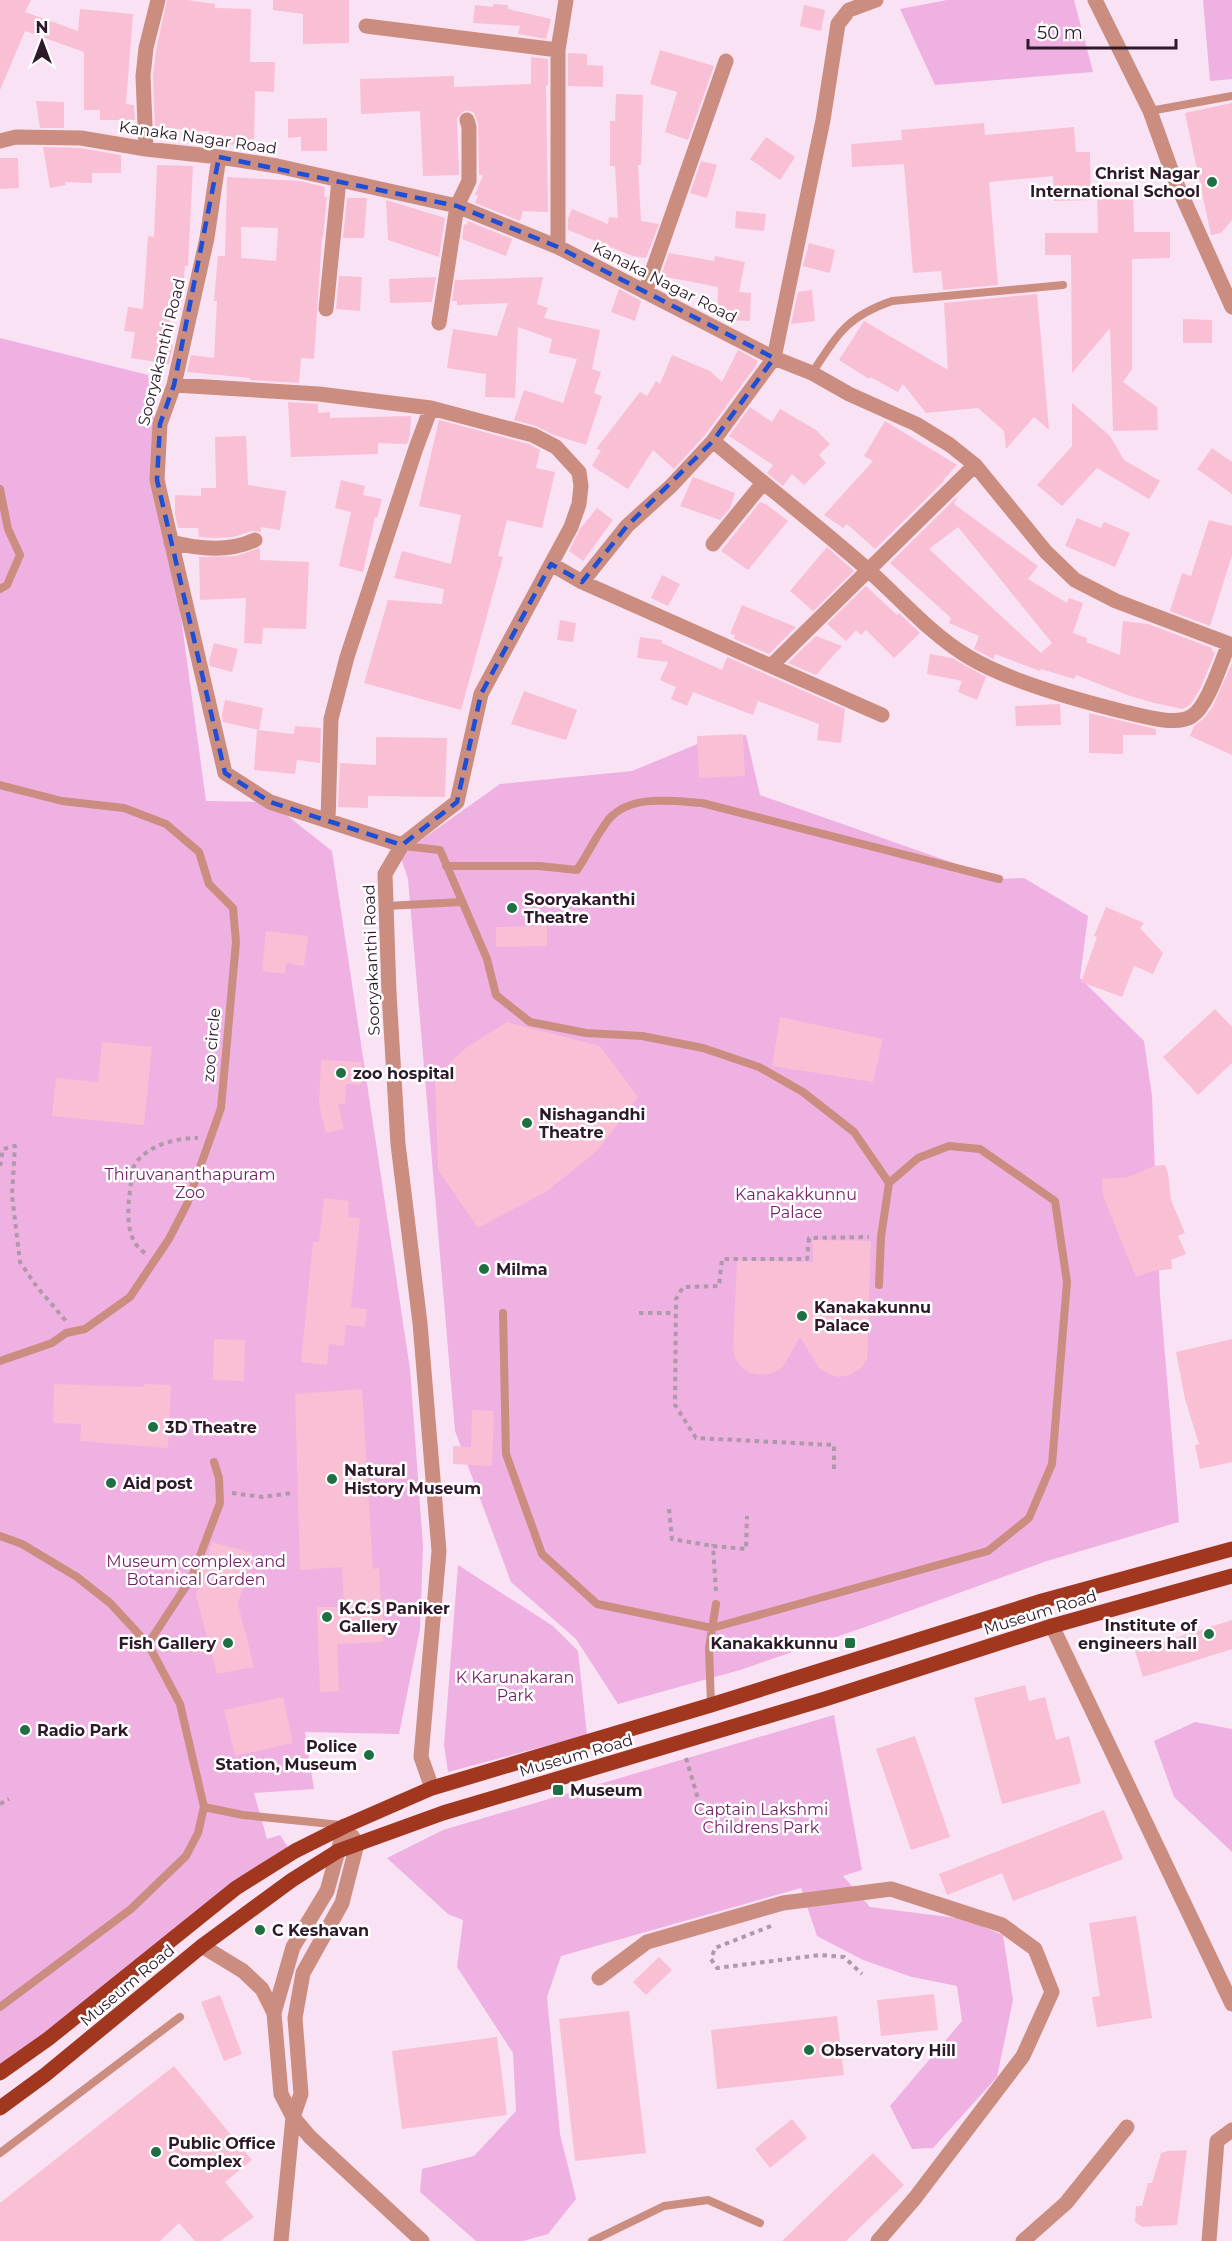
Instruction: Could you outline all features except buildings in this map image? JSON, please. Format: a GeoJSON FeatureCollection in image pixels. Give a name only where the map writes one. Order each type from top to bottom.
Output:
{"type":"FeatureCollection","features":[{"type":"Feature","properties":{"kind":"main road","name":"Museum Road"},"geometry":{"type":"LineString","coordinates":[[0,2073],[48,2039],[236,1888],[295,1851],[345,1826],[432,1788],[711,1705],[1042,1600],[1232,1549]]}},
{"type":"Feature","properties":{"kind":"main road","name":"Museum Road"},"geometry":{"type":"LineString","coordinates":[[0,2108],[45,2075],[202,1946],[292,1880],[338,1851],[442,1813],[682,1743],[1052,1626],[1232,1576]]}},
{"type":"Feature","properties":{"kind":"street"},"geometry":{"type":"LineString","coordinates":[[146,149],[143,76],[146,48],[158,0]]}},
{"type":"Feature","properties":{"kind":"street"},"geometry":{"type":"LineString","coordinates":[[558,248],[558,50],[566,0]]}},
{"type":"Feature","properties":{"kind":"street"},"geometry":{"type":"LineString","coordinates":[[582,582],[627,526],[671,486],[713,441],[774,358],[821,131],[838,24],[849,10],[872,0]]}},
{"type":"Feature","properties":{"kind":"street"},"geometry":{"type":"LineString","coordinates":[[1095,0],[1150,111],[1174,178],[1232,307]]}},
{"type":"Feature","properties":{"kind":"street"},"geometry":{"type":"LineString","coordinates":[[366,26],[558,50]]}},
{"type":"Feature","properties":{"kind":"street"},"geometry":{"type":"LineString","coordinates":[[645,292],[726,61]]}},
{"type":"Feature","properties":{"kind":"street"},"geometry":{"type":"LineString","coordinates":[[439,323],[457,206],[469,181],[467,120]]}},
{"type":"Feature","properties":{"kind":"street","name":"Kanaka Nagar Road"},"geometry":{"type":"LineString","coordinates":[[0,141],[16,137],[81,138],[146,149],[219,157],[277,166],[457,206],[558,248],[774,358],[812,373],[849,394],[916,424],[950,445],[975,465],[1046,552],[1074,580],[1116,601],[1230,644]]}},
{"type":"Feature","properties":{"kind":"street","name":"Sooryakanthi Road"},"geometry":{"type":"LineString","coordinates":[[219,157],[207,238],[174,384],[160,424],[157,480],[225,773],[270,802],[402,845],[386,874],[386,906],[398,1144],[420,1323],[439,1551],[421,1757],[432,1788]]}},
{"type":"Feature","properties":{"kind":"street"},"geometry":{"type":"LineString","coordinates":[[326,309],[339,180]]}},
{"type":"Feature","properties":{"kind":"street"},"geometry":{"type":"LineString","coordinates":[[174,384],[319,394],[431,408],[533,435],[556,447],[579,472],[581,486],[579,504],[571,526],[481,694],[457,802],[402,845]]}},
{"type":"Feature","properties":{"kind":"street"},"geometry":{"type":"LineString","coordinates":[[328,821],[331,719],[347,657],[431,408]]}},
{"type":"Feature","properties":{"kind":"street"},"geometry":{"type":"LineString","coordinates":[[713,441],[868,570],[937,634],[968,656],[1012,676],[1058,693],[1154,718],[1187,719],[1195,715],[1206,698],[1230,644]]}},
{"type":"Feature","properties":{"kind":"street"},"geometry":{"type":"LineString","coordinates":[[771,666],[975,465]]}},
{"type":"Feature","properties":{"kind":"street"},"geometry":{"type":"LineString","coordinates":[[713,544],[763,483]]}},
{"type":"Feature","properties":{"kind":"street"},"geometry":{"type":"LineString","coordinates":[[171,542],[195,548],[241,546],[255,540]]}},
{"type":"Feature","properties":{"kind":"street"},"geometry":{"type":"LineString","coordinates":[[551,564],[582,582],[882,715]]}},
{"type":"Feature","properties":{"kind":"street"},"geometry":{"type":"LineString","coordinates":[[1052,1626],[1232,2004]]}},
{"type":"Feature","properties":{"kind":"street"},"geometry":{"type":"LineString","coordinates":[[283,2240],[293,2117],[300,2094],[295,2018],[303,1973],[342,1903],[357,1844],[345,1826]]}},
{"type":"Feature","properties":{"kind":"street"},"geometry":{"type":"LineString","coordinates":[[274,2013],[293,1947],[327,1892],[345,1826]]}},
{"type":"Feature","properties":{"kind":"street"},"geometry":{"type":"LineString","coordinates":[[599,1978],[646,1942],[783,1903],[891,1889],[1002,1925],[1035,1949],[1052,1992],[1023,2056],[915,2198],[878,2241]]}},
{"type":"Feature","properties":{"kind":"street"},"geometry":{"type":"LineString","coordinates":[[202,1946],[243,1971],[262,1989],[274,2013],[282,2094],[293,2117],[310,2137],[422,2241]]}},
{"type":"Feature","properties":{"kind":"street"},"geometry":{"type":"LineString","coordinates":[[1023,2241],[1066,2203],[1127,2127]]}},
{"type":"Feature","properties":{"kind":"street"},"geometry":{"type":"LineString","coordinates":[[1209,2241],[1217,2141],[1232,2130]]}},
{"type":"Feature","properties":{"kind":"lane"},"geometry":{"type":"LineString","coordinates":[[1150,111],[1232,96]]}},
{"type":"Feature","properties":{"kind":"lane"},"geometry":{"type":"LineString","coordinates":[[812,373],[842,330],[868,309],[892,301],[1063,285]]}},
{"type":"Feature","properties":{"kind":"lane"},"geometry":{"type":"LineString","coordinates":[[0,489],[8,529],[20,555],[7,585],[0,589]]}},
{"type":"Feature","properties":{"kind":"lane","name":"zoo circle"},"geometry":{"type":"LineString","coordinates":[[0,785],[62,801],[124,808],[166,824],[199,852],[209,884],[233,908],[236,942],[221,1108],[187,1204],[169,1239],[130,1297],[85,1329],[66,1333],[52,1343],[0,1361]]}},
{"type":"Feature","properties":{"kind":"lane"},"geometry":{"type":"LineString","coordinates":[[446,866],[539,866],[577,870],[610,818],[622,810],[641,803],[661,801],[702,803],[999,879]]}},
{"type":"Feature","properties":{"kind":"lane"},"geometry":{"type":"LineString","coordinates":[[402,845],[440,850],[487,959],[496,995],[530,1022],[586,1033],[642,1036],[703,1048],[759,1067],[803,1092],[854,1132],[889,1183]]}},
{"type":"Feature","properties":{"kind":"lane"},"geometry":{"type":"LineString","coordinates":[[386,906],[462,902]]}},
{"type":"Feature","properties":{"kind":"lane"},"geometry":{"type":"LineString","coordinates":[[503,1313],[506,1454],[542,1554],[597,1604],[712,1628],[988,1551],[1029,1518],[1052,1464],[1067,1282],[1055,1201],[980,1149],[949,1146],[918,1158],[889,1183],[881,1238],[879,1285]]}},
{"type":"Feature","properties":{"kind":"lane"},"geometry":{"type":"LineString","coordinates":[[148,1644],[192,1577],[220,1503],[219,1478],[214,1462]]}},
{"type":"Feature","properties":{"kind":"lane"},"geometry":{"type":"LineString","coordinates":[[0,1536],[22,1544],[77,1577],[110,1603],[148,1644],[180,1704],[204,1807],[198,1833],[186,1856],[131,1909],[0,2007]]}},
{"type":"Feature","properties":{"kind":"lane"},"geometry":{"type":"LineString","coordinates":[[711,1705],[709,1648],[716,1604]]}},
{"type":"Feature","properties":{"kind":"lane"},"geometry":{"type":"LineString","coordinates":[[204,1807],[243,1815],[345,1826]]}},
{"type":"Feature","properties":{"kind":"lane"},"geometry":{"type":"LineString","coordinates":[[0,2153],[180,2017]]}},
{"type":"Feature","properties":{"kind":"lane"},"geometry":{"type":"LineString","coordinates":[[592,2241],[664,2206],[708,2200],[760,2223]]}},
{"type":"Feature","properties":{"kind":"path"},"geometry":{"type":"LineString","coordinates":[[154,1260],[138,1249],[132,1236],[128,1214],[134,1165],[150,1149],[180,1138],[211,1137]]}},
{"type":"Feature","properties":{"kind":"path"},"geometry":{"type":"LineString","coordinates":[[0,1166],[3,1149],[15,1146],[12,1195],[20,1262],[73,1332]]}},
{"type":"Feature","properties":{"kind":"path"},"geometry":{"type":"LineString","coordinates":[[834,1469],[834,1445],[696,1438],[675,1405],[676,1299],[683,1287],[719,1286],[722,1259],[807,1259],[808,1238],[881,1238]]}},
{"type":"Feature","properties":{"kind":"path"},"geometry":{"type":"LineString","coordinates":[[639,1313],[675,1313]]}},
{"type":"Feature","properties":{"kind":"path"},"geometry":{"type":"LineString","coordinates":[[219,1491],[262,1497],[292,1493]]}},
{"type":"Feature","properties":{"kind":"path"},"geometry":{"type":"LineString","coordinates":[[669,1509],[672,1539],[746,1549],[747,1516]]}},
{"type":"Feature","properties":{"kind":"path"},"geometry":{"type":"LineString","coordinates":[[713,1546],[716,1604]]}},
{"type":"Feature","properties":{"kind":"path"},"geometry":{"type":"LineString","coordinates":[[682,1743],[702,1812]]}},
{"type":"Feature","properties":{"kind":"path"},"geometry":{"type":"LineString","coordinates":[[0,1804],[9,1798]]}},
{"type":"Feature","properties":{"kind":"path"},"geometry":{"type":"LineString","coordinates":[[783,1903],[781,1916],[773,1925],[715,1948],[711,1959],[717,1968],[820,1955],[844,1957],[862,1974]]}},
{"type":"Feature","properties":{"kind":"highlighted area"},"geometry":{"type":"Polygon","coordinates":[[[219,157],[457,206],[558,247],[774,358],[713,441],[627,526],[582,582],[551,564],[481,694],[457,802],[402,845],[270,802],[225,773],[157,480],[160,424],[174,385],[219,157]]]}},
{"type":"Feature","properties":{"kind":"green space"},"geometry":{"type":"Polygon","coordinates":[[[947,0],[1074,0],[1093,72],[935,85],[900,9],[947,0]]]}},
{"type":"Feature","properties":{"kind":"green space"},"geometry":{"type":"Polygon","coordinates":[[[1203,0],[1232,0],[1232,79],[1210,81],[1203,0]]]}},
{"type":"Feature","properties":{"kind":"green space"},"geometry":{"type":"Polygon","coordinates":[[[0,338],[148,375],[206,801],[270,802],[332,851],[410,1369],[423,1546],[420,1629],[399,1734],[305,1732],[314,1789],[254,1793],[267,1839],[280,1835],[289,1849],[0,2070],[0,338]]]}},
{"type":"Feature","properties":{"kind":"green space","name":"Kanakakkunnu Palace"},"geometry":{"type":"Polygon","coordinates":[[[746,735],[760,795],[999,879],[1024,878],[1088,916],[1080,978],[1144,1041],[1152,1096],[1160,1295],[1179,1522],[1047,1561],[740,1670],[618,1704],[576,1639],[511,1582],[455,1431],[408,879],[400,855],[500,784],[632,771],[700,743],[746,735]]]}},
{"type":"Feature","properties":{"kind":"green space","name":"K Karunakaran Park"},"geometry":{"type":"Polygon","coordinates":[[[458,1565],[553,1626],[578,1651],[587,1735],[448,1772],[444,1745],[458,1565]]]}},
{"type":"Feature","properties":{"kind":"green space","name":"Captain Lakshmi Childrens Park"},"geometry":{"type":"Polygon","coordinates":[[[834,1715],[862,1870],[843,1876],[870,1907],[964,1919],[1003,1935],[1013,2000],[997,2077],[933,2148],[912,2149],[890,2106],[962,2021],[957,1986],[912,1977],[863,1960],[817,1936],[801,1888],[561,1956],[547,1997],[560,2134],[576,2199],[548,2234],[523,2241],[476,2241],[420,2192],[422,2169],[474,2156],[516,2111],[513,2053],[457,1967],[463,1920],[448,1914],[387,1858],[443,1830],[834,1715]]]}},
{"type":"Feature","properties":{"kind":"green space"},"geometry":{"type":"Polygon","coordinates":[[[1195,1722],[1232,1729],[1232,1852],[1174,1797],[1154,1741],[1195,1722]]]}},
{"type":"Feature","properties":{"kind":"place","name":"Christ Nagar International School"},"geometry":{"type":"Point","coordinates":[1212,182]}},
{"type":"Feature","properties":{"kind":"place","name":"Sooryakanthi Theatre"},"geometry":{"type":"Point","coordinates":[512,908]}},
{"type":"Feature","properties":{"kind":"place","name":"zoo hospital"},"geometry":{"type":"Point","coordinates":[341,1073]}},
{"type":"Feature","properties":{"kind":"place","name":"Nishagandhi Theatre"},"geometry":{"type":"Point","coordinates":[527,1123]}},
{"type":"Feature","properties":{"kind":"place","name":"Milma"},"geometry":{"type":"Point","coordinates":[484,1269]}},
{"type":"Feature","properties":{"kind":"place","name":"Kanakakunnu Palace"},"geometry":{"type":"Point","coordinates":[802,1316]}},
{"type":"Feature","properties":{"kind":"place","name":"3D Theatre"},"geometry":{"type":"Point","coordinates":[153,1427]}},
{"type":"Feature","properties":{"kind":"place","name":"Natural History Museum"},"geometry":{"type":"Point","coordinates":[332,1479]}},
{"type":"Feature","properties":{"kind":"place","name":"Aid post"},"geometry":{"type":"Point","coordinates":[111,1483]}},
{"type":"Feature","properties":{"kind":"place","name":"K.C.S Paniker Gallery"},"geometry":{"type":"Point","coordinates":[327,1617]}},
{"type":"Feature","properties":{"kind":"place","name":"Institute of engineers hall"},"geometry":{"type":"Point","coordinates":[1209,1634]}},
{"type":"Feature","properties":{"kind":"place","name":"Fish Gallery"},"geometry":{"type":"Point","coordinates":[228,1643]}},
{"type":"Feature","properties":{"kind":"place","name":"Kanakakkunnu"},"geometry":{"type":"Point","coordinates":[850,1643]}},
{"type":"Feature","properties":{"kind":"place","name":"Radio Park"},"geometry":{"type":"Point","coordinates":[25,1730]}},
{"type":"Feature","properties":{"kind":"place","name":"Police Station, Museum"},"geometry":{"type":"Point","coordinates":[369,1755]}},
{"type":"Feature","properties":{"kind":"place","name":"Museum"},"geometry":{"type":"Point","coordinates":[558,1790]}},
{"type":"Feature","properties":{"kind":"place","name":"C Keshavan"},"geometry":{"type":"Point","coordinates":[260,1930]}},
{"type":"Feature","properties":{"kind":"place","name":"Observatory Hill"},"geometry":{"type":"Point","coordinates":[809,2050]}},
{"type":"Feature","properties":{"kind":"place","name":"Public Office Complex"},"geometry":{"type":"Point","coordinates":[156,2152]}},
{"type":"Feature","properties":{"kind":"park label","name":"Thiruvananthapuram Zoo"},"geometry":{"type":"Point","coordinates":[190,1183]}},
{"type":"Feature","properties":{"kind":"park label","name":"Museum complex and Botanical Garden"},"geometry":{"type":"Point","coordinates":[196,1570]}}]}
